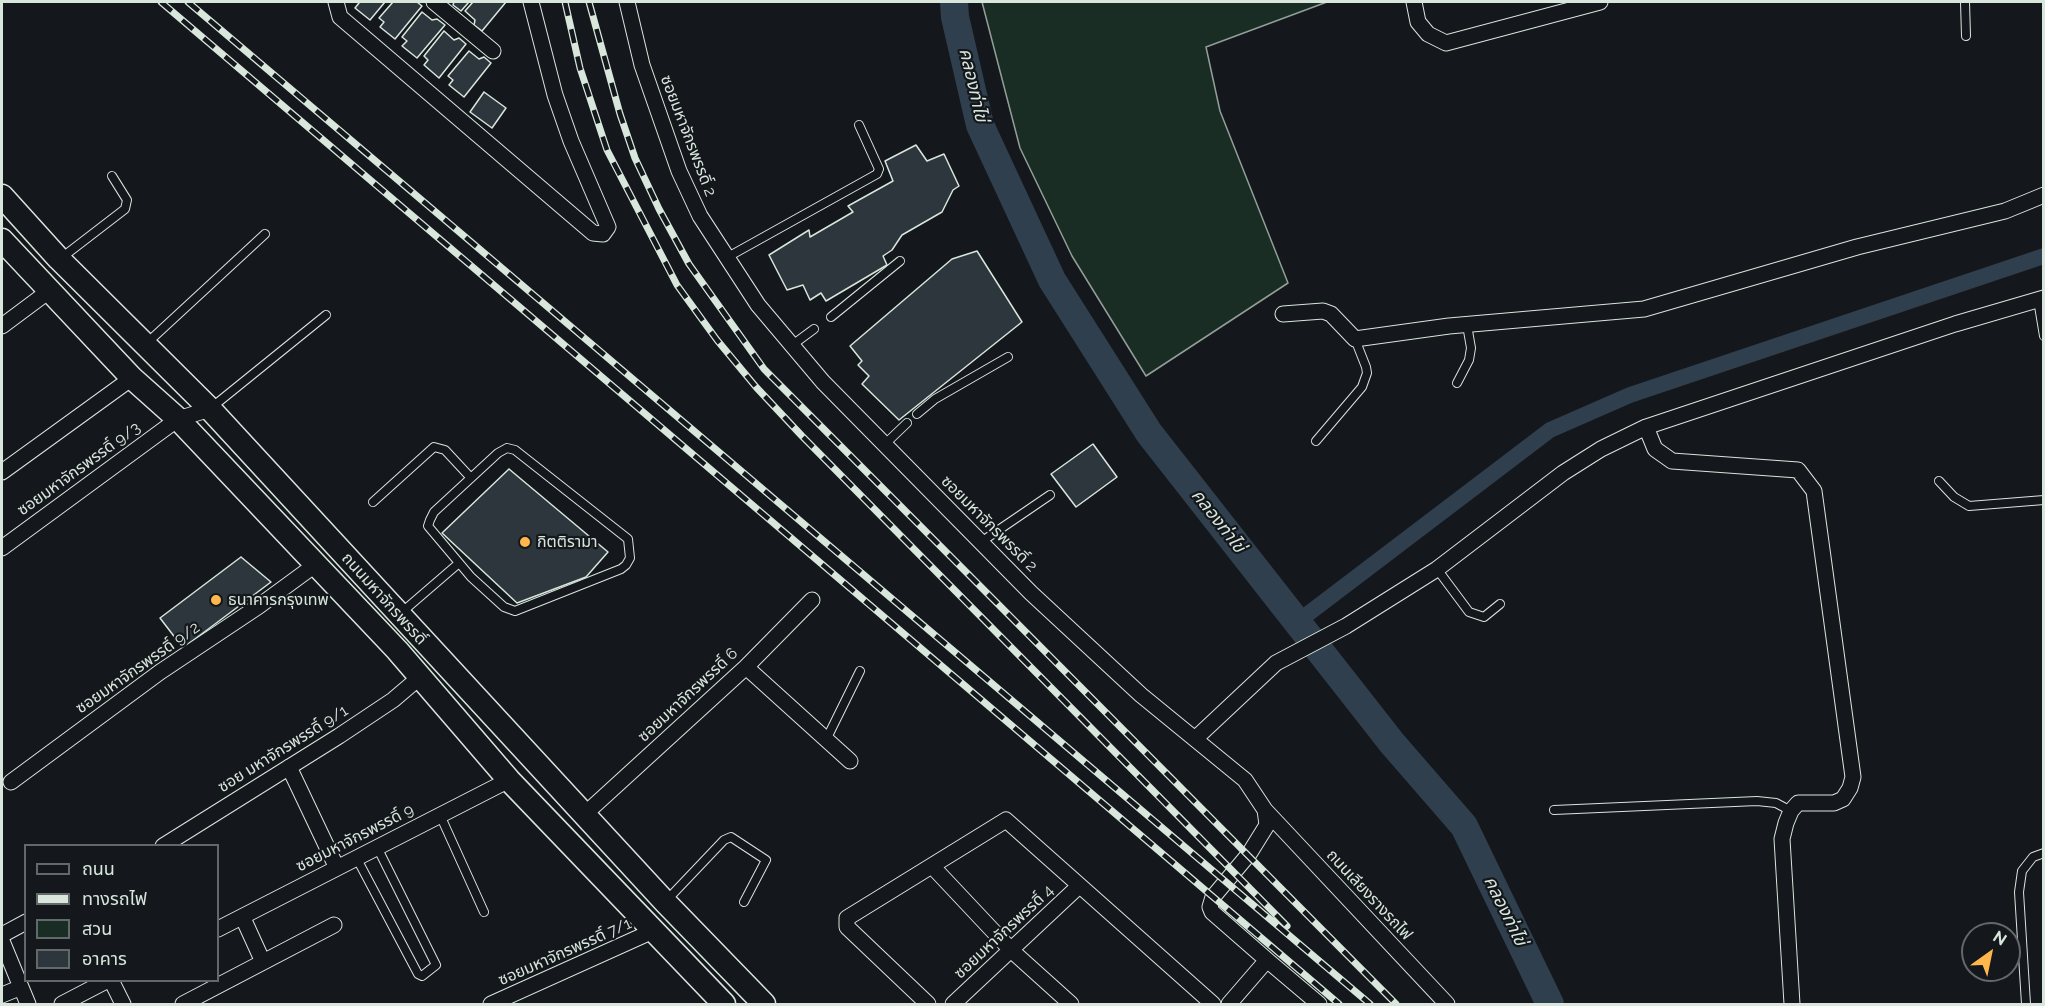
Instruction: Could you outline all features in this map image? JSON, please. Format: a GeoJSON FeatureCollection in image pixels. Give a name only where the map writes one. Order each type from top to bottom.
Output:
{"type":"FeatureCollection","features":[{"type":"Feature","properties":{"kind":"main road","name":"ถนนมหาจักรพรรดิ์"},"geometry":{"type":"LineString","coordinates":[[2,196],[59,259],[210,409],[665,902],[764,1005]]}},
{"type":"Feature","properties":{"kind":"main road","name":"ถนนมหาจักรพรรดิ์"},"geometry":{"type":"LineString","coordinates":[[2,240],[132,378],[178,419],[420,677],[509,780],[724,1005]]}},
{"type":"Feature","properties":{"kind":"street"},"geometry":{"type":"LineString","coordinates":[[336,2],[340,17],[593,233],[603,234],[608,227],[571,141],[555,95],[531,2]]}},
{"type":"Feature","properties":{"kind":"street"},"geometry":{"type":"LineString","coordinates":[[434,2],[493,51]]}},
{"type":"Feature","properties":{"kind":"street","name":"ซอยมหาจักรพรรดิ์ 2"},"geometry":{"type":"LineString","coordinates":[[627,2],[642,65],[679,171],[700,216],[725,258],[791,346],[884,445],[981,542],[1102,660],[1245,780],[1266,810]]}},
{"type":"Feature","properties":{"kind":"street"},"geometry":{"type":"LineString","coordinates":[[1414,2],[1418,22],[1428,34],[1446,43],[1600,2]]}},
{"type":"Feature","properties":{"kind":"street"},"geometry":{"type":"LineString","coordinates":[[1282,314],[1323,311],[1331,314],[1355,339],[1467,325],[1644,309],[1857,247],[2005,211],[2043,195]]}},
{"type":"Feature","properties":{"kind":"street"},"geometry":{"type":"LineString","coordinates":[[2,326],[49,291]]}},
{"type":"Feature","properties":{"kind":"street"},"geometry":{"type":"LineString","coordinates":[[1196,738],[1276,663],[1381,605],[1437,569],[1563,473],[1601,448],[1646,427],[1955,324],[2041,299]]}},
{"type":"Feature","properties":{"kind":"street"},"geometry":{"type":"LineString","coordinates":[[2,472],[132,378]]}},
{"type":"Feature","properties":{"kind":"street","name":"ซอยมหาจักรพรรดิ์ 9/3"},"geometry":{"type":"LineString","coordinates":[[2,548],[178,419],[210,409]]}},
{"type":"Feature","properties":{"kind":"street"},"geometry":{"type":"LineString","coordinates":[[1646,427],[1655,449],[1672,461],[1798,470],[1814,491],[1852,777],[1850,788],[1843,799],[1834,803],[1798,803],[1791,811],[1782,839],[1792,1005]]}},
{"type":"Feature","properties":{"kind":"street","name":"ซอยมหาจักรพรรดิ์ 9/2"},"geometry":{"type":"LineString","coordinates":[[11,782],[160,672],[259,606],[315,565]]}},
{"type":"Feature","properties":{"kind":"street","name":"ซอยมหาจักรพรรดิ์ 6"},"geometry":{"type":"LineString","coordinates":[[585,814],[746,667],[812,600]]}},
{"type":"Feature","properties":{"kind":"street"},"geometry":{"type":"LineString","coordinates":[[746,667],[850,761]]}},
{"type":"Feature","properties":{"kind":"street","name":"ซอย มหาจักรพรรดิ์ 9/1"},"geometry":{"type":"LineString","coordinates":[[166,844],[393,700],[420,677]]}},
{"type":"Feature","properties":{"kind":"street"},"geometry":{"type":"LineString","coordinates":[[289,767],[336,867]]}},
{"type":"Feature","properties":{"kind":"street","name":"ซอยมหาจักรพรรดิ์ 9"},"geometry":{"type":"LineString","coordinates":[[219,929],[509,780]]}},
{"type":"Feature","properties":{"kind":"street"},"geometry":{"type":"LineString","coordinates":[[1266,810],[1267,825],[1249,854],[1213,897],[1210,907],[1212,912],[1318,1005]]}},
{"type":"Feature","properties":{"kind":"street","name":"ถนนเลียงรางรถไฟ"},"geometry":{"type":"LineString","coordinates":[[1266,810],[1447,1005]]}},
{"type":"Feature","properties":{"kind":"street"},"geometry":{"type":"LineString","coordinates":[[928,1005],[846,923],[849,915],[932,867],[1006,820],[1213,1005]]}},
{"type":"Feature","properties":{"kind":"street"},"geometry":{"type":"LineString","coordinates":[[932,867],[1011,950],[1071,1005]]}},
{"type":"Feature","properties":{"kind":"street","name":"ซอยมหาจักรพรรดิ์ 4"},"geometry":{"type":"LineString","coordinates":[[954,1005],[1079,886]]}},
{"type":"Feature","properties":{"kind":"street"},"geometry":{"type":"LineString","coordinates":[[243,918],[263,962]]}},
{"type":"Feature","properties":{"kind":"street"},"geometry":{"type":"LineString","coordinates":[[2,935],[24,923]]}},
{"type":"Feature","properties":{"kind":"street"},"geometry":{"type":"LineString","coordinates":[[183,1004],[334,925]]}},
{"type":"Feature","properties":{"kind":"street","name":"ซอยมหาจักรพรรดิ์ 7/1"},"geometry":{"type":"LineString","coordinates":[[491,1005],[654,931]]}},
{"type":"Feature","properties":{"kind":"street"},"geometry":{"type":"LineString","coordinates":[[2,941],[19,988],[28,1005]]}},
{"type":"Feature","properties":{"kind":"street"},"geometry":{"type":"LineString","coordinates":[[1229,1005],[1267,960]]}},
{"type":"Feature","properties":{"kind":"street"},"geometry":{"type":"LineString","coordinates":[[62,1005],[108,982]]}},
{"type":"Feature","properties":{"kind":"street"},"geometry":{"type":"LineString","coordinates":[[111,982],[123,1005]]}},
{"type":"Feature","properties":{"kind":"street"},"geometry":{"type":"LineString","coordinates":[[2,995],[19,988]]}},
{"type":"Feature","properties":{"kind":"lane"},"geometry":{"type":"LineString","coordinates":[[1965,2],[1966,36]]}},
{"type":"Feature","properties":{"kind":"lane"},"geometry":{"type":"LineString","coordinates":[[725,258],[877,174],[879,169],[859,125]]}},
{"type":"Feature","properties":{"kind":"lane"},"geometry":{"type":"LineString","coordinates":[[59,259],[125,209],[128,200],[112,176]]}},
{"type":"Feature","properties":{"kind":"lane"},"geometry":{"type":"LineString","coordinates":[[146,344],[265,234]]}},
{"type":"Feature","properties":{"kind":"lane"},"geometry":{"type":"LineString","coordinates":[[831,317],[900,261]]}},
{"type":"Feature","properties":{"kind":"lane"},"geometry":{"type":"LineString","coordinates":[[2041,299],[2043,336]]}},
{"type":"Feature","properties":{"kind":"lane"},"geometry":{"type":"LineString","coordinates":[[210,409],[326,315]]}},
{"type":"Feature","properties":{"kind":"lane"},"geometry":{"type":"LineString","coordinates":[[1457,383],[1469,360],[1471,348],[1467,325]]}},
{"type":"Feature","properties":{"kind":"lane"},"geometry":{"type":"LineString","coordinates":[[791,346],[814,329]]}},
{"type":"Feature","properties":{"kind":"lane"},"geometry":{"type":"LineString","coordinates":[[1316,441],[1362,387],[1367,374],[1355,339]]}},
{"type":"Feature","properties":{"kind":"lane"},"geometry":{"type":"LineString","coordinates":[[917,414],[935,399],[1008,357]]}},
{"type":"Feature","properties":{"kind":"lane"},"geometry":{"type":"LineString","coordinates":[[884,445],[908,423]]}},
{"type":"Feature","properties":{"kind":"lane"},"geometry":{"type":"LineString","coordinates":[[373,502],[434,447],[445,450],[471,478]]}},
{"type":"Feature","properties":{"kind":"lane"},"geometry":{"type":"LineString","coordinates":[[511,448],[628,539],[630,558],[621,569],[515,611],[504,607],[459,563],[428,526],[434,512],[471,478],[498,453],[511,448]]}},
{"type":"Feature","properties":{"kind":"lane"},"geometry":{"type":"LineString","coordinates":[[1939,481],[1954,497],[1970,506],[2043,500]]}},
{"type":"Feature","properties":{"kind":"lane"},"geometry":{"type":"LineString","coordinates":[[981,542],[1050,495]]}},
{"type":"Feature","properties":{"kind":"lane"},"geometry":{"type":"LineString","coordinates":[[399,614],[459,563]]}},
{"type":"Feature","properties":{"kind":"lane"},"geometry":{"type":"LineString","coordinates":[[1437,569],[1469,612],[1484,617],[1500,604]]}},
{"type":"Feature","properties":{"kind":"lane"},"geometry":{"type":"LineString","coordinates":[[826,740],[860,671]]}},
{"type":"Feature","properties":{"kind":"lane"},"geometry":{"type":"LineString","coordinates":[[1554,810],[1758,801],[1776,803],[1791,811]]}},
{"type":"Feature","properties":{"kind":"lane"},"geometry":{"type":"LineString","coordinates":[[440,815],[484,912]]}},
{"type":"Feature","properties":{"kind":"lane"},"geometry":{"type":"LineString","coordinates":[[665,902],[724,840],[731,837],[766,860],[744,902]]}},
{"type":"Feature","properties":{"kind":"lane"},"geometry":{"type":"LineString","coordinates":[[356,857],[418,974],[422,976],[436,965],[377,847]]}},
{"type":"Feature","properties":{"kind":"lane"},"geometry":{"type":"LineString","coordinates":[[2026,1005],[2019,892],[2022,871],[2033,857],[2043,853]]}},
{"type":"Feature","properties":{"kind":"green space"},"geometry":{"type":"Polygon","coordinates":[[[982,2],[1327,2],[1206,47],[1220,111],[1288,283],[1146,376],[1072,256],[1020,148],[982,2]]]}},
{"type":"Feature","properties":{"kind":"building"},"geometry":{"type":"Polygon","coordinates":[[[357,2],[385,2],[370,20],[355,8],[359,3],[357,2]]]}},
{"type":"Feature","properties":{"kind":"building"},"geometry":{"type":"Polygon","coordinates":[[[393,2],[417,2],[422,6],[395,39],[380,27],[384,22],[379,18],[393,2]]]}},
{"type":"Feature","properties":{"kind":"building"},"geometry":{"type":"Polygon","coordinates":[[[454,2],[469,2],[461,11],[453,5],[454,2]]]}},
{"type":"Feature","properties":{"kind":"building"},"geometry":{"type":"Polygon","coordinates":[[[473,2],[506,2],[482,31],[474,25],[475,20],[465,11],[473,2]]]}},
{"type":"Feature","properties":{"kind":"building"},"geometry":{"type":"Polygon","coordinates":[[[422,12],[432,20],[437,19],[445,25],[417,58],[402,46],[407,41],[402,37],[422,12]]]}},
{"type":"Feature","properties":{"kind":"building"},"geometry":{"type":"Polygon","coordinates":[[[444,31],[454,40],[459,38],[466,44],[439,78],[424,65],[428,60],[424,56],[444,31]]]}},
{"type":"Feature","properties":{"kind":"building"},"geometry":{"type":"Polygon","coordinates":[[[469,51],[479,59],[484,57],[491,63],[464,97],[449,85],[453,80],[448,76],[469,51]]]}},
{"type":"Feature","properties":{"kind":"building"},"geometry":{"type":"Polygon","coordinates":[[[484,92],[506,108],[492,128],[470,112],[484,92]]]}},
{"type":"Feature","properties":{"kind":"building"},"geometry":{"type":"Polygon","coordinates":[[[916,145],[927,161],[944,154],[959,186],[953,190],[942,212],[902,235],[892,250],[883,256],[887,265],[826,301],[821,293],[810,300],[803,285],[787,290],[769,255],[809,230],[810,237],[853,212],[848,206],[893,181],[885,161],[916,145]]]}},
{"type":"Feature","properties":{"kind":"building"},"geometry":{"type":"Polygon","coordinates":[[[977,251],[1022,322],[899,420],[862,384],[869,376],[858,365],[862,361],[850,346],[952,259],[977,251]]]}},
{"type":"Feature","properties":{"kind":"building"},"geometry":{"type":"Polygon","coordinates":[[[1093,444],[1117,477],[1076,507],[1051,474],[1093,444]]]}},
{"type":"Feature","properties":{"kind":"building","name":"กิตติรามา"},"geometry":{"type":"Polygon","coordinates":[[[509,469],[608,552],[586,577],[517,603],[442,533],[509,469]]]}},
{"type":"Feature","properties":{"kind":"building","name":"ธนาคารกรุงเทพ"},"geometry":{"type":"Polygon","coordinates":[[[241,557],[271,582],[183,648],[160,618],[241,557]]]}},
{"type":"Feature","properties":{"kind":"waterway","name":"คลองท่าไข่"},"geometry":{"type":"LineString","coordinates":[[954,2],[955,17],[980,125],[1052,280],[1149,433],[1392,743],[1464,826],[1550,1004]]}},
{"type":"Feature","properties":{"kind":"waterway"},"geometry":{"type":"LineString","coordinates":[[1296,623],[1550,430],[1630,395],[2044,256]]}},
{"type":"Feature","properties":{"kind":"railway"},"geometry":{"type":"LineString","coordinates":[[161,2],[1339,1004]]}},
{"type":"Feature","properties":{"kind":"railway"},"geometry":{"type":"LineString","coordinates":[[188,2],[1370,1004]]}},
{"type":"Feature","properties":{"kind":"railway"},"geometry":{"type":"LineString","coordinates":[[565,2],[580,68],[607,150],[677,285],[717,340],[756,387],[802,436],[1287,926]]}},
{"type":"Feature","properties":{"kind":"railway"},"geometry":{"type":"LineString","coordinates":[[589,2],[620,114],[635,158],[659,209],[689,264],[764,369],[1396,1004]]}},
{"type":"Feature","properties":{"kind":"place","name":"กิตติรามา"},"geometry":{"type":"Point","coordinates":[525,542]}},
{"type":"Feature","properties":{"kind":"place","name":"ธนาคารกรุงเทพ"},"geometry":{"type":"Point","coordinates":[216,600]}}]}
